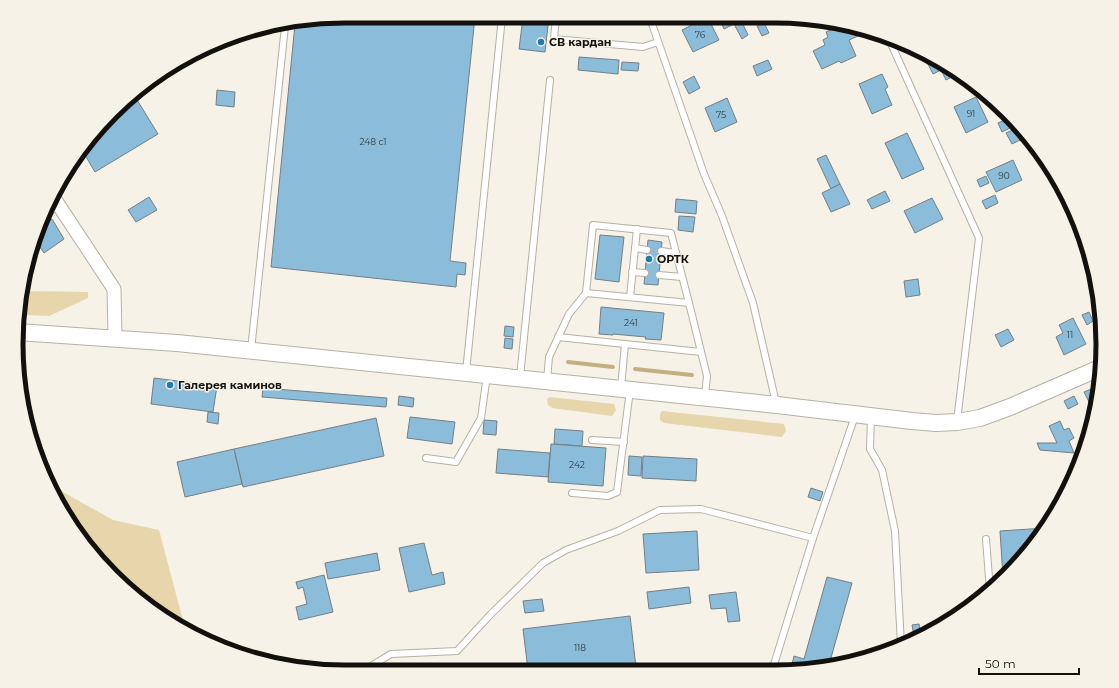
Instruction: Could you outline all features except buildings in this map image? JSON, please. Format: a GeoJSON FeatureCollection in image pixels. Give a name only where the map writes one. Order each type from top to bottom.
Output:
{"type":"FeatureCollection","features":[{"type":"Feature","properties":{"kind":"street"},"geometry":{"type":"LineString","coordinates":[[56,201],[114,289],[115,338]]}},
{"type":"Feature","properties":{"kind":"street"},"geometry":{"type":"LineString","coordinates":[[24,332],[115,338],[251,350],[776,405],[912,422],[957,422],[980,418],[1010,407],[1094,370]]}},
{"type":"Feature","properties":{"kind":"lane"},"geometry":{"type":"LineString","coordinates":[[466,373],[501,23]]}},
{"type":"Feature","properties":{"kind":"lane"},"geometry":{"type":"LineString","coordinates":[[555,23],[554,39],[643,47],[658,42]]}},
{"type":"Feature","properties":{"kind":"lane"},"geometry":{"type":"LineString","coordinates":[[652,23],[704,174],[722,216],[753,303],[776,405]]}},
{"type":"Feature","properties":{"kind":"lane"},"geometry":{"type":"LineString","coordinates":[[251,350],[285,28]]}},
{"type":"Feature","properties":{"kind":"lane"},"geometry":{"type":"LineString","coordinates":[[891,45],[979,238],[957,422]]}},
{"type":"Feature","properties":{"kind":"lane"},"geometry":{"type":"LineString","coordinates":[[520,379],[550,80]]}},
{"type":"Feature","properties":{"kind":"lane"},"geometry":{"type":"LineString","coordinates":[[547,382],[549,357],[569,314],[586,293],[592,225],[671,233],[707,376],[705,398]]}},
{"type":"Feature","properties":{"kind":"lane"},"geometry":{"type":"LineString","coordinates":[[630,297],[637,230]]}},
{"type":"Feature","properties":{"kind":"lane"},"geometry":{"type":"LineString","coordinates":[[635,248],[647,250]]}},
{"type":"Feature","properties":{"kind":"lane"},"geometry":{"type":"LineString","coordinates":[[661,251],[676,253]]}},
{"type":"Feature","properties":{"kind":"lane"},"geometry":{"type":"LineString","coordinates":[[632,272],[645,273]]}},
{"type":"Feature","properties":{"kind":"lane"},"geometry":{"type":"LineString","coordinates":[[659,275],[682,277]]}},
{"type":"Feature","properties":{"kind":"lane"},"geometry":{"type":"LineString","coordinates":[[586,293],[689,303]]}},
{"type":"Feature","properties":{"kind":"lane"},"geometry":{"type":"LineString","coordinates":[[558,337],[701,352]]}},
{"type":"Feature","properties":{"kind":"lane"},"geometry":{"type":"LineString","coordinates":[[572,493],[608,496],[618,492],[624,442],[626,344]]}},
{"type":"Feature","properties":{"kind":"lane"},"geometry":{"type":"LineString","coordinates":[[426,458],[456,462],[481,418],[487,375]]}},
{"type":"Feature","properties":{"kind":"lane"},"geometry":{"type":"LineString","coordinates":[[774,665],[813,538],[855,414]]}},
{"type":"Feature","properties":{"kind":"lane"},"geometry":{"type":"LineString","coordinates":[[871,416],[870,449],[882,470],[894,531],[902,639]]}},
{"type":"Feature","properties":{"kind":"lane"},"geometry":{"type":"LineString","coordinates":[[592,440],[624,442]]}},
{"type":"Feature","properties":{"kind":"lane"},"geometry":{"type":"LineString","coordinates":[[372,665],[391,654],[457,651],[489,616],[543,564],[566,550],[618,531],[660,510],[701,509],[813,538]]}},
{"type":"Feature","properties":{"kind":"lane"},"geometry":{"type":"LineString","coordinates":[[986,539],[989,583]]}},
{"type":"Feature","properties":{"kind":"shaded area"},"geometry":{"type":"Polygon","coordinates":[[[28,291],[88,292],[88,298],[49,316],[25,315],[28,291]]]}},
{"type":"Feature","properties":{"kind":"shaded area"},"geometry":{"type":"Polygon","coordinates":[[[550,397],[614,404],[616,410],[612,416],[552,408],[548,405],[547,399],[550,397]]]}},
{"type":"Feature","properties":{"kind":"shaded area"},"geometry":{"type":"Polygon","coordinates":[[[662,411],[784,424],[786,431],[782,437],[664,423],[660,420],[660,414],[662,411]]]}},
{"type":"Feature","properties":{"kind":"shaded area"},"geometry":{"type":"Polygon","coordinates":[[[58,489],[113,520],[159,530],[183,622],[149,599],[117,571],[89,539],[58,489]]]}},
{"type":"Feature","properties":{"kind":"waterway"},"geometry":{"type":"LineString","coordinates":[[568,362],[613,367]]}},
{"type":"Feature","properties":{"kind":"waterway"},"geometry":{"type":"LineString","coordinates":[[635,369],[692,375]]}},
{"type":"Feature","properties":{"kind":"place","name":"СВ кардан"},"geometry":{"type":"Point","coordinates":[541,42]}},
{"type":"Feature","properties":{"kind":"place","name":"ОРТК"},"geometry":{"type":"Point","coordinates":[649,259]}},
{"type":"Feature","properties":{"kind":"place","name":"Галерея каминов"},"geometry":{"type":"Point","coordinates":[170,385]}}]}
